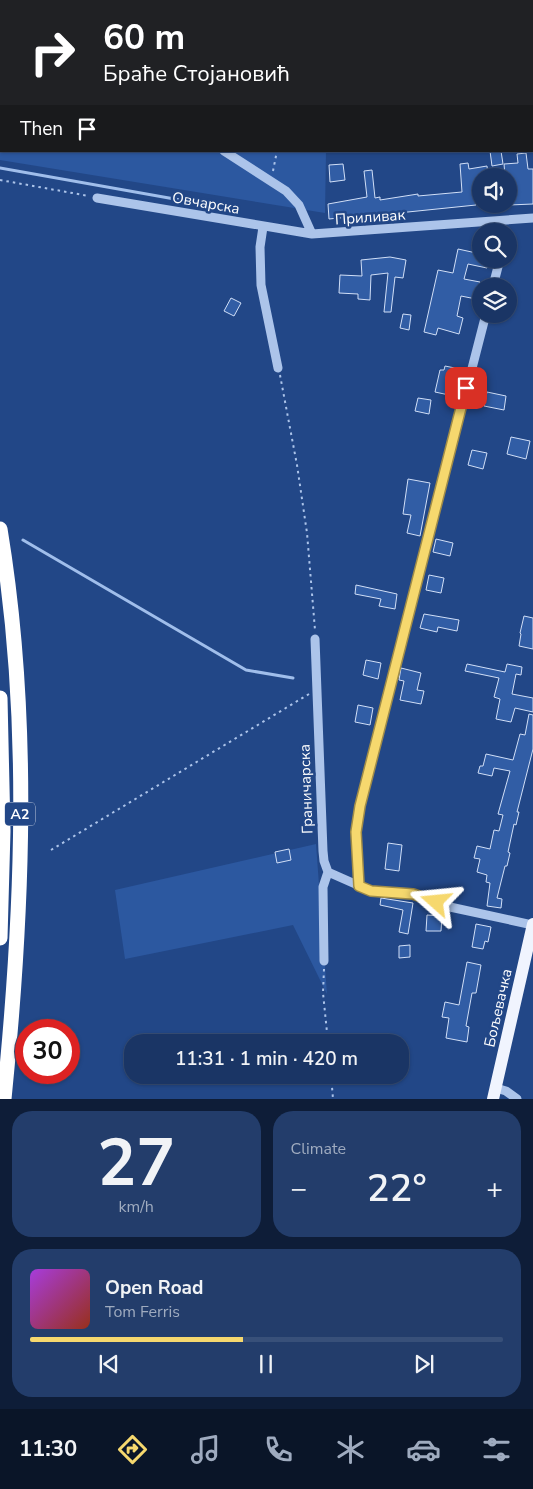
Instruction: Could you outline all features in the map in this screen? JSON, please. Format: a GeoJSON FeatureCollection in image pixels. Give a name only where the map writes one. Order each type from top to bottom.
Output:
{"type":"FeatureCollection","features":[{"type":"Feature","properties":{"kind":"highway","name":"A2"},"geometry":{"type":"LineString","coordinates":[[0,529],[11,602],[18,711],[20,831],[16,953],[4,1099]]}},
{"type":"Feature","properties":{"kind":"highway","name":"A2"},"geometry":{"type":"LineString","coordinates":[[0,698],[3,831],[0,938]]}},
{"type":"Feature","properties":{"kind":"main road","name":"Бољевачка"},"geometry":{"type":"LineString","coordinates":[[494,1094],[533,924]]}},
{"type":"Feature","properties":{"kind":"street"},"geometry":{"type":"LineString","coordinates":[[226,152],[286,191],[298,205],[312,234]]}},
{"type":"Feature","properties":{"kind":"street","name":"Овчарска"},"geometry":{"type":"LineString","coordinates":[[97,198],[312,234]]}},
{"type":"Feature","properties":{"kind":"street","name":"Приливак"},"geometry":{"type":"LineString","coordinates":[[312,234],[533,218]]}},
{"type":"Feature","properties":{"kind":"street"},"geometry":{"type":"LineString","coordinates":[[263,227],[260,256],[261,285],[278,368]]}},
{"type":"Feature","properties":{"kind":"street"},"geometry":{"type":"LineString","coordinates":[[359,886],[356,832],[360,806],[484,323]]}},
{"type":"Feature","properties":{"kind":"street","name":"Граничарска"},"geometry":{"type":"LineString","coordinates":[[315,639],[323,851],[328,872],[323,887],[324,961]]}},
{"type":"Feature","properties":{"kind":"street"},"geometry":{"type":"LineString","coordinates":[[328,872],[371,891],[413,894],[454,908],[533,924]]}},
{"type":"Feature","properties":{"kind":"street"},"geometry":{"type":"LineString","coordinates":[[494,1094],[506,1091],[517,1099]]}},
{"type":"Feature","properties":{"kind":"path"},"geometry":{"type":"LineString","coordinates":[[270,180],[277,152]]}},
{"type":"Feature","properties":{"kind":"path"},"geometry":{"type":"LineString","coordinates":[[0,180],[97,198]]}},
{"type":"Feature","properties":{"kind":"path"},"geometry":{"type":"LineString","coordinates":[[278,368],[297,465],[307,533],[315,639]]}},
{"type":"Feature","properties":{"kind":"path"},"geometry":{"type":"LineString","coordinates":[[51,850],[317,689]]}},
{"type":"Feature","properties":{"kind":"path"},"geometry":{"type":"LineString","coordinates":[[324,961],[323,993],[327,1034]]}},
{"type":"Feature","properties":{"kind":"path"},"geometry":{"type":"LineString","coordinates":[[332,1084],[333,1099]]}},
{"type":"Feature","properties":{"kind":"shaded area"},"geometry":{"type":"Polygon","coordinates":[[[0,152],[326,152],[325,213],[0,160],[0,152]]]}},
{"type":"Feature","properties":{"kind":"shaded area"},"geometry":{"type":"Polygon","coordinates":[[[316,844],[327,994],[293,925],[125,959],[115,890],[316,844]]]}},
{"type":"Feature","properties":{"kind":"building"},"geometry":{"type":"Polygon","coordinates":[[[490,152],[501,152],[503,164],[492,166],[490,152]]]}},
{"type":"Feature","properties":{"kind":"building"},"geometry":{"type":"Polygon","coordinates":[[[526,153],[528,169],[533,169],[533,204],[517,205],[517,168],[504,168],[504,164],[518,163],[517,154],[526,153]]]}},
{"type":"Feature","properties":{"kind":"building"},"geometry":{"type":"Polygon","coordinates":[[[468,163],[469,169],[472,168],[472,205],[398,213],[399,215],[388,217],[388,213],[329,219],[328,204],[367,197],[364,171],[372,170],[375,198],[380,197],[380,200],[418,194],[418,196],[462,192],[460,164],[468,163]]]}},
{"type":"Feature","properties":{"kind":"building"},"geometry":{"type":"Polygon","coordinates":[[[343,164],[345,180],[330,182],[329,165],[343,164]]]}},
{"type":"Feature","properties":{"kind":"building"},"geometry":{"type":"Polygon","coordinates":[[[458,249],[472,252],[472,265],[468,264],[464,279],[472,280],[472,298],[461,296],[457,316],[463,318],[459,334],[438,328],[436,335],[424,332],[438,270],[453,273],[458,249]]]}},
{"type":"Feature","properties":{"kind":"building"},"geometry":{"type":"Polygon","coordinates":[[[390,257],[406,260],[403,278],[395,277],[391,312],[384,312],[388,273],[371,275],[370,300],[358,299],[358,294],[339,293],[340,275],[362,276],[361,260],[390,257]]]}},
{"type":"Feature","properties":{"kind":"building"},"geometry":{"type":"Polygon","coordinates":[[[231,298],[241,303],[234,316],[224,311],[231,298]]]}},
{"type":"Feature","properties":{"kind":"building"},"geometry":{"type":"Polygon","coordinates":[[[403,314],[411,315],[409,330],[400,328],[403,314]]]}},
{"type":"Feature","properties":{"kind":"building"},"geometry":{"type":"Polygon","coordinates":[[[445,366],[455,368],[454,374],[456,374],[452,391],[450,390],[449,395],[435,392],[440,370],[444,370],[445,366]]]}},
{"type":"Feature","properties":{"kind":"building"},"geometry":{"type":"Polygon","coordinates":[[[487,392],[506,396],[504,410],[484,406],[487,392]]]}},
{"type":"Feature","properties":{"kind":"building"},"geometry":{"type":"Polygon","coordinates":[[[418,398],[431,400],[429,414],[415,411],[418,398]]]}},
{"type":"Feature","properties":{"kind":"building"},"geometry":{"type":"Polygon","coordinates":[[[511,437],[530,441],[526,459],[507,454],[511,437]]]}},
{"type":"Feature","properties":{"kind":"building"},"geometry":{"type":"Polygon","coordinates":[[[472,450],[487,453],[483,469],[468,465],[472,450]]]}},
{"type":"Feature","properties":{"kind":"building"},"geometry":{"type":"Polygon","coordinates":[[[408,479],[430,483],[420,536],[407,533],[411,515],[403,514],[408,479]]]}},
{"type":"Feature","properties":{"kind":"building"},"geometry":{"type":"Polygon","coordinates":[[[436,539],[453,543],[450,556],[433,552],[436,539]]]}},
{"type":"Feature","properties":{"kind":"building"},"geometry":{"type":"Polygon","coordinates":[[[429,575],[444,578],[441,593],[426,590],[429,575]]]}},
{"type":"Feature","properties":{"kind":"building"},"geometry":{"type":"Polygon","coordinates":[[[356,585],[397,594],[395,609],[379,606],[381,599],[355,594],[356,585]]]}},
{"type":"Feature","properties":{"kind":"building"},"geometry":{"type":"Polygon","coordinates":[[[424,614],[459,620],[457,631],[438,627],[437,632],[420,628],[424,614]]]}},
{"type":"Feature","properties":{"kind":"building"},"geometry":{"type":"Polygon","coordinates":[[[524,616],[533,618],[533,649],[519,646],[524,616]]]}},
{"type":"Feature","properties":{"kind":"building"},"geometry":{"type":"Polygon","coordinates":[[[366,660],[381,663],[378,679],[363,675],[366,660]]]}},
{"type":"Feature","properties":{"kind":"building"},"geometry":{"type":"Polygon","coordinates":[[[467,664],[505,672],[507,664],[522,667],[521,675],[516,674],[512,694],[533,698],[533,712],[515,708],[511,722],[496,719],[500,699],[494,697],[499,678],[465,671],[467,664]]]}},
{"type":"Feature","properties":{"kind":"building"},"geometry":{"type":"Polygon","coordinates":[[[401,668],[421,673],[417,690],[424,691],[421,704],[400,700],[404,681],[399,680],[401,668]]]}},
{"type":"Feature","properties":{"kind":"building"},"geometry":{"type":"Polygon","coordinates":[[[358,705],[373,708],[370,725],[355,722],[358,705]]]}},
{"type":"Feature","properties":{"kind":"building"},"geometry":{"type":"Polygon","coordinates":[[[529,714],[533,715],[533,749],[517,812],[519,812],[516,825],[514,824],[507,866],[505,866],[497,898],[502,899],[501,908],[487,906],[490,883],[486,882],[487,875],[477,872],[480,859],[474,858],[477,846],[490,849],[494,830],[499,831],[503,815],[498,814],[510,771],[494,768],[492,776],[478,773],[480,766],[483,766],[486,754],[513,760],[520,734],[525,735],[529,714]]]}},
{"type":"Feature","properties":{"kind":"building"},"geometry":{"type":"Polygon","coordinates":[[[388,843],[402,845],[399,871],[385,869],[388,843]]]}},
{"type":"Feature","properties":{"kind":"building"},"geometry":{"type":"Polygon","coordinates":[[[289,849],[291,860],[277,863],[275,852],[289,849]]]}},
{"type":"Feature","properties":{"kind":"building"},"geometry":{"type":"Polygon","coordinates":[[[381,898],[413,903],[408,934],[399,932],[403,910],[380,905],[381,898]]]}},
{"type":"Feature","properties":{"kind":"building"},"geometry":{"type":"Polygon","coordinates":[[[427,915],[442,916],[441,931],[426,931],[427,915]]]}},
{"type":"Feature","properties":{"kind":"building"},"geometry":{"type":"Polygon","coordinates":[[[476,924],[491,927],[488,942],[485,941],[483,949],[472,947],[476,924]]]}},
{"type":"Feature","properties":{"kind":"building"},"geometry":{"type":"Polygon","coordinates":[[[410,945],[410,957],[399,958],[399,946],[410,945]]]}},
{"type":"Feature","properties":{"kind":"building"},"geometry":{"type":"Polygon","coordinates":[[[467,962],[481,965],[476,993],[472,993],[466,1026],[469,1027],[467,1042],[446,1038],[449,1018],[442,1017],[445,1002],[459,1005],[467,962]]]}},
{"type":"Feature","properties":{"kind":"waterway"},"geometry":{"type":"LineString","coordinates":[[0,168],[214,206]]}},
{"type":"Feature","properties":{"kind":"waterway"},"geometry":{"type":"LineString","coordinates":[[23,540],[246,670],[293,678]]}},
{"type":"Feature","properties":{"kind":"route"},"geometry":{"type":"LineString","coordinates":[[436,902],[413,894],[377,892],[359,886],[356,832],[360,806],[377,734],[466,388]]}}]}
